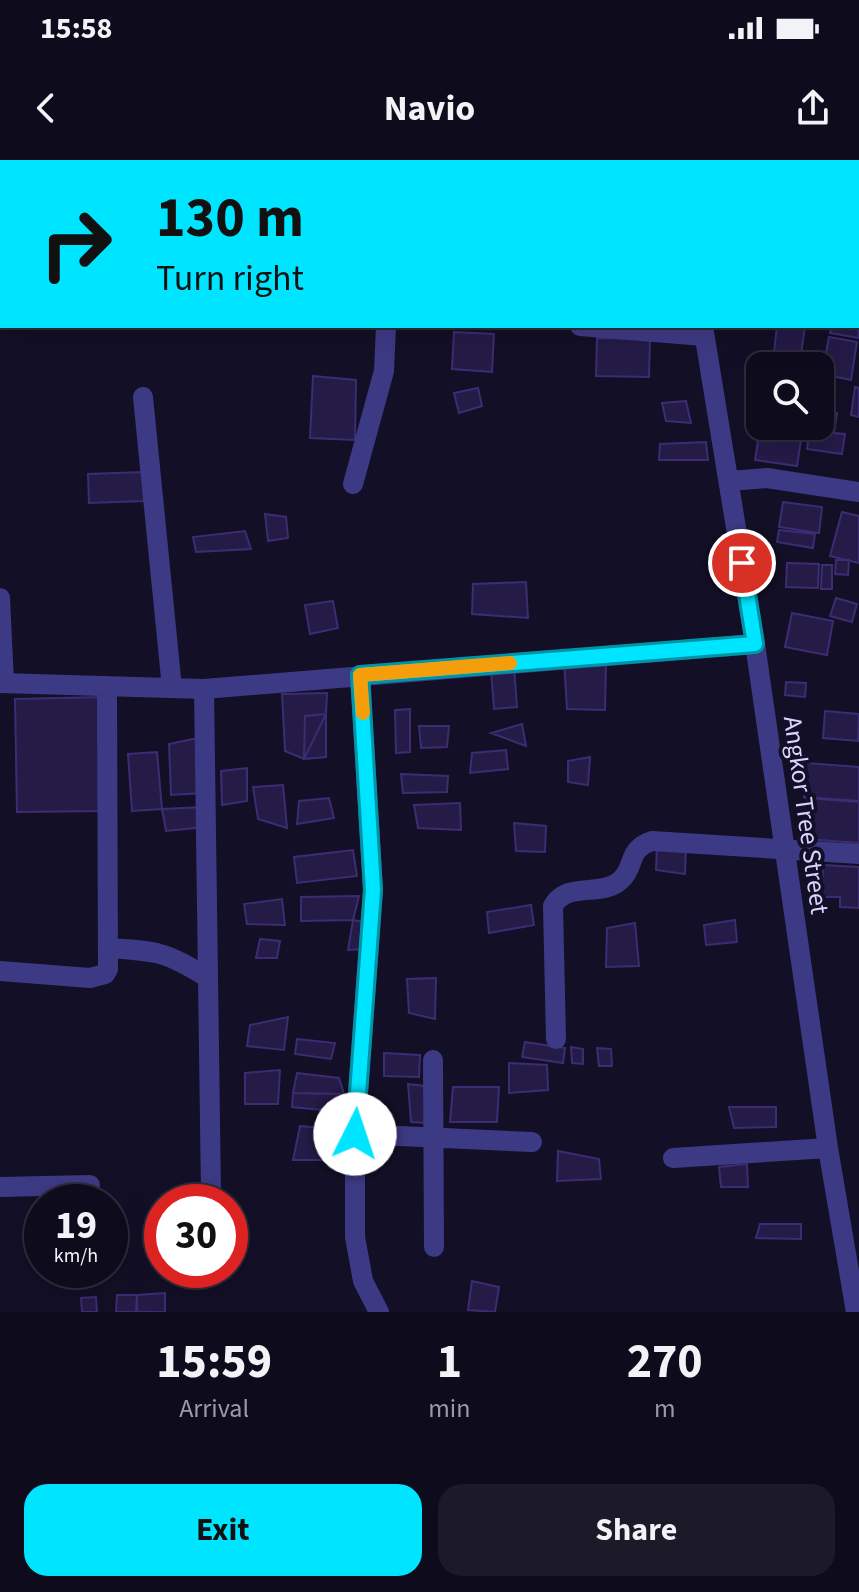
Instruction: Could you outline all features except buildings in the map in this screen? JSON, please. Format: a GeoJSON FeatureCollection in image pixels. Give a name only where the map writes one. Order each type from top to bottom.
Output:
{"type":"FeatureCollection","features":[{"type":"Feature","properties":{"kind":"street"},"geometry":{"type":"LineString","coordinates":[[353,484],[384,371],[386,328]]}},
{"type":"Feature","properties":{"kind":"street"},"geometry":{"type":"LineString","coordinates":[[629,328],[703,331]]}},
{"type":"Feature","properties":{"kind":"street","name":"Angkor Tree Street"},"geometry":{"type":"LineString","coordinates":[[703,331],[755,644],[828,1148],[857,1310]]}},
{"type":"Feature","properties":{"kind":"street"},"geometry":{"type":"LineString","coordinates":[[143,397],[172,688]]}},
{"type":"Feature","properties":{"kind":"street"},"geometry":{"type":"LineString","coordinates":[[730,481],[767,478],[859,492]]}},
{"type":"Feature","properties":{"kind":"street"},"geometry":{"type":"LineString","coordinates":[[0,598],[2,683],[204,689],[755,644]]}},
{"type":"Feature","properties":{"kind":"street"},"geometry":{"type":"LineString","coordinates":[[360,675],[373,890],[355,1134],[355,1237],[363,1281],[379,1312]]}},
{"type":"Feature","properties":{"kind":"street"},"geometry":{"type":"LineString","coordinates":[[0,971],[97,977],[108,969],[107,686]]}},
{"type":"Feature","properties":{"kind":"street"},"geometry":{"type":"LineString","coordinates":[[204,689],[211,1184]]}},
{"type":"Feature","properties":{"kind":"street"},"geometry":{"type":"LineString","coordinates":[[556,1039],[553,906],[557,899],[575,890],[618,883],[629,870],[634,851],[642,844],[652,841],[859,854]]}},
{"type":"Feature","properties":{"kind":"street"},"geometry":{"type":"LineString","coordinates":[[109,948],[158,952],[178,959],[208,978]]}},
{"type":"Feature","properties":{"kind":"street"},"geometry":{"type":"LineString","coordinates":[[433,1060],[434,1247]]}},
{"type":"Feature","properties":{"kind":"street"},"geometry":{"type":"LineString","coordinates":[[355,1134],[532,1142]]}},
{"type":"Feature","properties":{"kind":"street"},"geometry":{"type":"LineString","coordinates":[[673,1158],[828,1148]]}},
{"type":"Feature","properties":{"kind":"street"},"geometry":{"type":"LineString","coordinates":[[0,1187],[24,1186]]}},
{"type":"Feature","properties":{"kind":"slow traffic"},"geometry":{"type":"LineString","coordinates":[[363,713],[360,675],[510,663]]}},
{"type":"Feature","properties":{"kind":"route"},"geometry":{"type":"LineString","coordinates":[[355,1134],[373,890],[360,675],[755,644],[742,563]]}}]}
